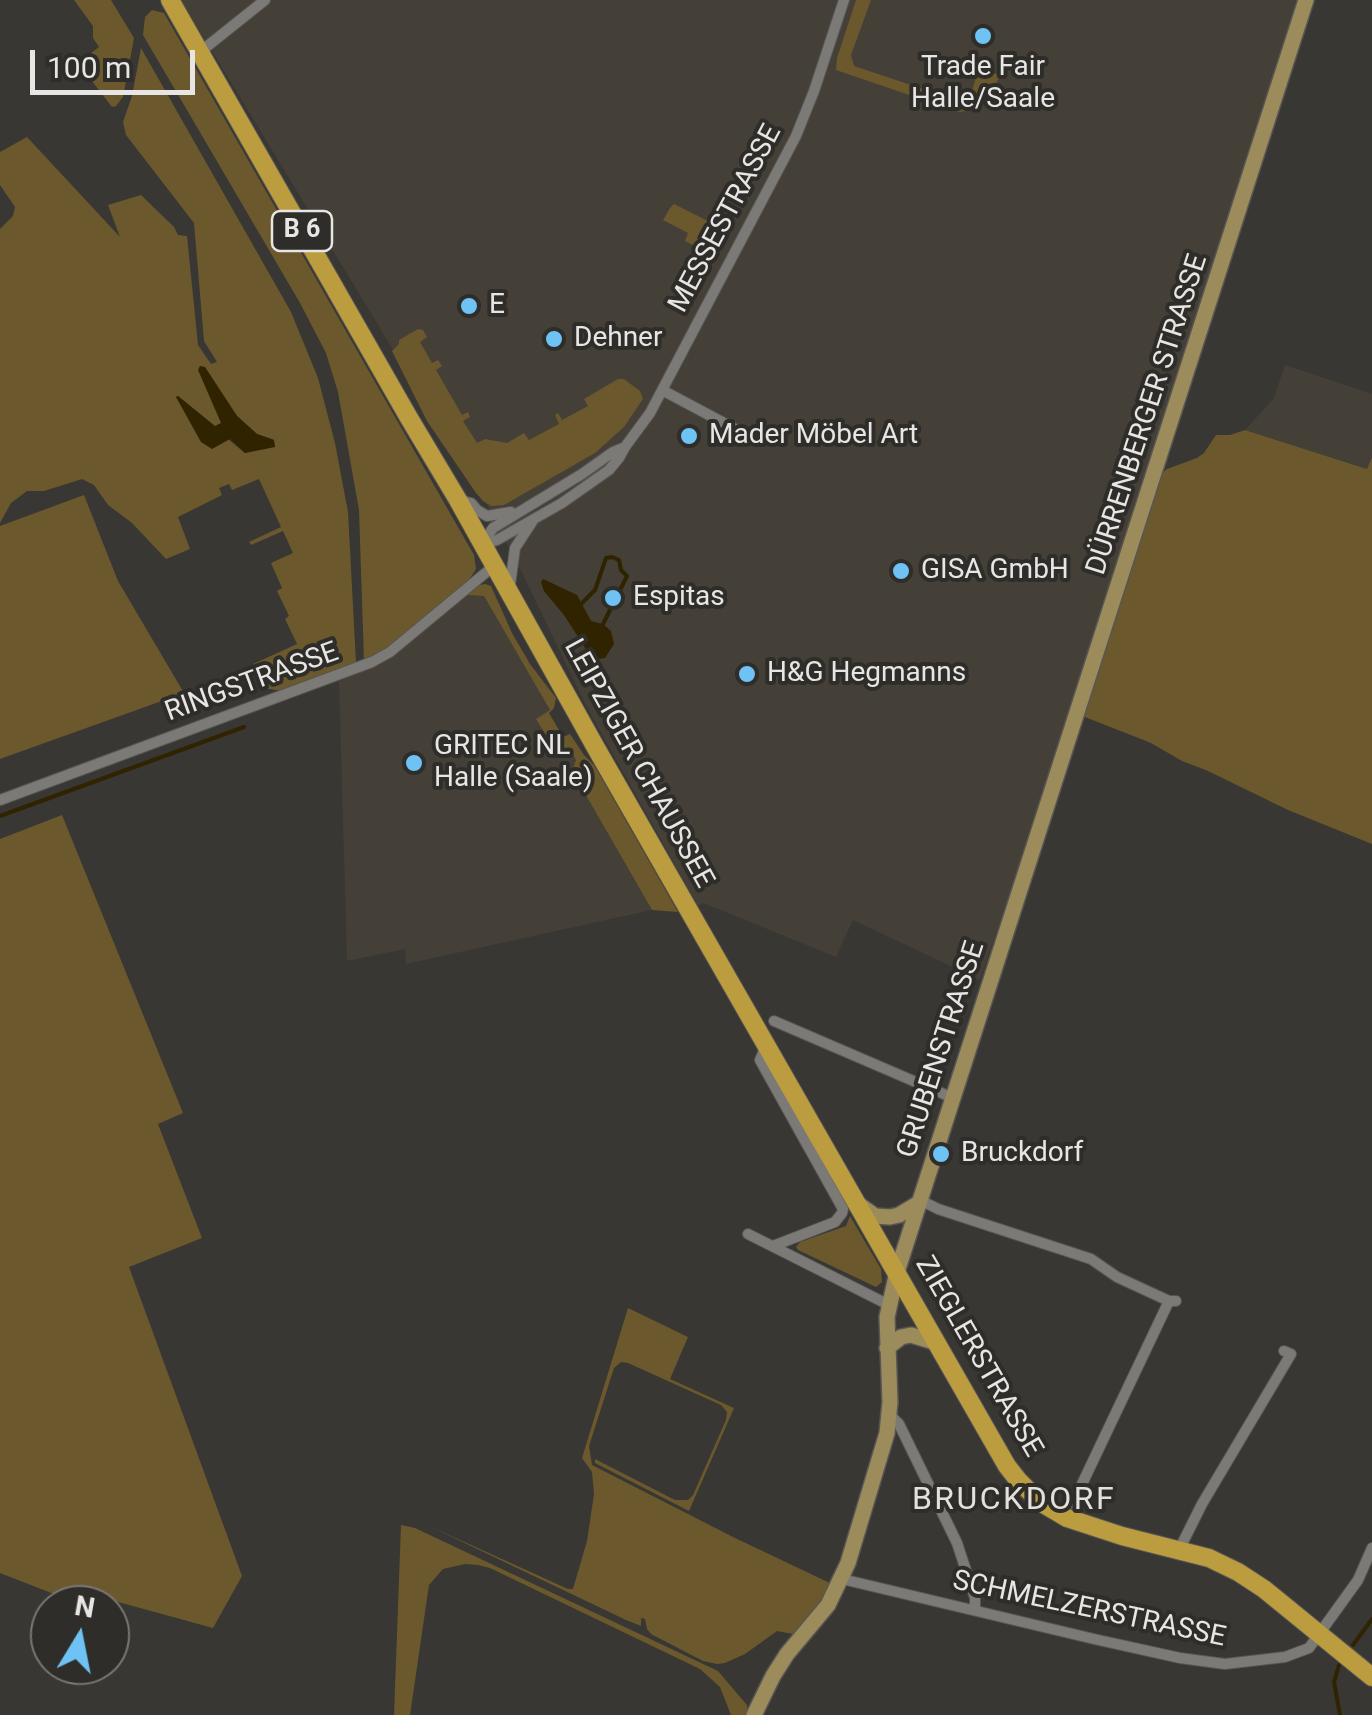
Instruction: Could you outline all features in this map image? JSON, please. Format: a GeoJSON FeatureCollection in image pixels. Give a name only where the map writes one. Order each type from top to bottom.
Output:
{"type":"FeatureCollection","features":[{"type":"Feature","properties":{"kind":"main road","name":"B 6"},"geometry":{"type":"LineString","coordinates":[[170,0],[483,544]]}},
{"type":"Feature","properties":{"kind":"main road","name":"LEIPZIGER CHAUSSEE"},"geometry":{"type":"LineString","coordinates":[[483,544],[747,1012]]}},
{"type":"Feature","properties":{"kind":"main road","name":"ZIEGLERSTRASSE"},"geometry":{"type":"LineString","coordinates":[[747,1012],[851,1206],[896,1272],[1006,1466],[1018,1480],[1040,1502],[1067,1518],[1209,1558],[1238,1572],[1372,1677]]}},
{"type":"Feature","properties":{"kind":"street"},"geometry":{"type":"LineString","coordinates":[[200,52],[265,0]]}},
{"type":"Feature","properties":{"kind":"street","name":"MESSESTRASSE"},"geometry":{"type":"LineString","coordinates":[[483,544],[536,518],[609,470],[650,413],[796,136],[844,0]]}},
{"type":"Feature","properties":{"kind":"street","name":"DÜRRENBERGER STRASSE"},"geometry":{"type":"LineString","coordinates":[[1035,844],[1306,0]]}},
{"type":"Feature","properties":{"kind":"street"},"geometry":{"type":"LineString","coordinates":[[662,390],[738,431]]}},
{"type":"Feature","properties":{"kind":"street","name":"MESSESTRASSE"},"geometry":{"type":"LineString","coordinates":[[483,544],[493,528],[624,447]]}},
{"type":"Feature","properties":{"kind":"street"},"geometry":{"type":"LineString","coordinates":[[458,500],[494,517],[521,509]]}},
{"type":"Feature","properties":{"kind":"street"},"geometry":{"type":"LineString","coordinates":[[510,591],[515,548],[536,518]]}},
{"type":"Feature","properties":{"kind":"street","name":"RINGSTRASSE"},"geometry":{"type":"LineString","coordinates":[[0,800],[372,662],[390,652],[495,565]]}},
{"type":"Feature","properties":{"kind":"street","name":"GRUBENSTRASSE"},"geometry":{"type":"LineString","coordinates":[[754,1715],[780,1665],[828,1605],[842,1579],[887,1434],[889,1304],[896,1272],[1035,844]]}},
{"type":"Feature","properties":{"kind":"street"},"geometry":{"type":"LineString","coordinates":[[774,1021],[953,1098]]}},
{"type":"Feature","properties":{"kind":"street"},"geometry":{"type":"LineString","coordinates":[[772,1246],[835,1222],[851,1206],[875,1216],[890,1217],[919,1202],[1091,1259],[1117,1276],[1172,1301],[1074,1503]]}},
{"type":"Feature","properties":{"kind":"street"},"geometry":{"type":"LineString","coordinates":[[748,1234],[889,1304]]}},
{"type":"Feature","properties":{"kind":"street"},"geometry":{"type":"LineString","coordinates":[[887,1348],[901,1337],[912,1335],[934,1342]]}},
{"type":"Feature","properties":{"kind":"street"},"geometry":{"type":"LineString","coordinates":[[1178,1550],[1291,1354],[1284,1351]]}},
{"type":"Feature","properties":{"kind":"street"},"geometry":{"type":"LineString","coordinates":[[889,1414],[900,1427],[957,1543],[975,1598],[975,1610]]}},
{"type":"Feature","properties":{"kind":"street"},"geometry":{"type":"LineString","coordinates":[[1318,1633],[1358,1580],[1372,1548]]}},
{"type":"Feature","properties":{"kind":"street","name":"SCHMELZERSTRASSE"},"geometry":{"type":"LineString","coordinates":[[842,1579],[1212,1664],[1297,1654],[1309,1648],[1318,1633]]}},
{"type":"Feature","properties":{"kind":"shaded area"},"geometry":{"type":"Polygon","coordinates":[[[74,0],[111,0],[134,38],[123,97],[116,106],[112,107],[78,63],[99,47],[93,38],[93,26],[74,0]]]}},
{"type":"Feature","properties":{"kind":"shaded area"},"geometry":{"type":"Polygon","coordinates":[[[181,0],[1301,0],[1065,732],[980,980],[853,920],[836,957],[703,903],[698,906],[585,704],[486,503],[181,0]]]}},
{"type":"Feature","properties":{"kind":"shaded area"},"geometry":{"type":"Polygon","coordinates":[[[856,0],[871,0],[851,55],[854,66],[965,103],[978,70],[1001,76],[992,89],[966,111],[959,112],[836,70],[856,0]]]}},
{"type":"Feature","properties":{"kind":"shaded area"},"geometry":{"type":"Polygon","coordinates":[[[152,10],[164,13],[474,555],[476,569],[469,580],[399,639],[364,661],[359,510],[338,392],[326,353],[143,35],[145,17],[152,10]]]}},
{"type":"Feature","properties":{"kind":"shaded area"},"geometry":{"type":"Polygon","coordinates":[[[141,48],[291,312],[318,378],[335,443],[348,512],[356,663],[282,691],[264,688],[253,664],[297,644],[285,619],[289,616],[277,591],[282,588],[271,563],[293,553],[283,531],[251,545],[249,542],[281,527],[259,479],[232,490],[229,484],[219,488],[222,495],[178,517],[190,549],[166,559],[132,523],[108,505],[94,485],[82,479],[44,491],[27,491],[11,503],[0,523],[0,229],[13,216],[15,207],[0,185],[0,152],[27,137],[120,237],[108,205],[141,195],[178,235],[187,236],[198,345],[211,364],[217,362],[204,341],[194,223],[126,135],[123,122],[141,48]],[[205,368],[222,423],[215,427],[176,397],[245,453],[264,448],[274,440],[257,434],[237,416],[205,368]]]}},
{"type":"Feature","properties":{"kind":"shaded area"},"geometry":{"type":"Polygon","coordinates":[[[674,204],[712,223],[699,248],[685,241],[688,233],[663,220],[674,204]]]}},
{"type":"Feature","properties":{"kind":"shaded area"},"geometry":{"type":"Polygon","coordinates":[[[418,329],[427,337],[420,342],[432,363],[438,360],[442,366],[436,370],[462,415],[468,412],[470,417],[463,421],[477,443],[485,439],[507,443],[524,433],[529,440],[559,424],[555,415],[558,413],[562,420],[588,406],[584,399],[618,379],[640,391],[643,399],[624,427],[595,453],[504,505],[491,506],[476,493],[427,421],[392,351],[399,340],[418,329]]]}},
{"type":"Feature","properties":{"kind":"shaded area"},"geometry":{"type":"Polygon","coordinates":[[[1285,365],[1372,394],[1372,457],[1368,469],[1245,430],[1274,398],[1285,365]]]}},
{"type":"Feature","properties":{"kind":"shaded area"},"geometry":{"type":"Polygon","coordinates":[[[205,367],[237,416],[257,434],[274,440],[275,447],[245,453],[230,439],[212,449],[201,442],[176,397],[215,426],[221,423],[198,370],[205,367]]]}},
{"type":"Feature","properties":{"kind":"shaded area"},"geometry":{"type":"Polygon","coordinates":[[[1245,430],[1367,469],[1372,457],[1372,844],[1085,717],[1159,475],[1197,458],[1216,435],[1245,430]]]}},
{"type":"Feature","properties":{"kind":"shaded area"},"geometry":{"type":"Polygon","coordinates":[[[84,495],[118,581],[184,693],[0,759],[0,526],[84,495]]]}},
{"type":"Feature","properties":{"kind":"shaded area"},"geometry":{"type":"Polygon","coordinates":[[[543,579],[577,595],[591,621],[611,631],[614,644],[605,658],[589,654],[544,591],[543,579]]]}},
{"type":"Feature","properties":{"kind":"shaded area"},"geometry":{"type":"Polygon","coordinates":[[[485,584],[491,586],[530,664],[556,698],[549,713],[563,737],[570,734],[594,765],[678,912],[652,910],[572,771],[576,760],[569,747],[557,753],[536,719],[550,710],[484,596],[466,595],[485,584]]]}},
{"type":"Feature","properties":{"kind":"shaded area"},"geometry":{"type":"Polygon","coordinates":[[[466,595],[484,596],[551,711],[536,719],[569,747],[576,760],[572,771],[652,910],[406,964],[405,949],[347,961],[339,681],[384,663],[466,595]]]}},
{"type":"Feature","properties":{"kind":"shaded area"},"geometry":{"type":"Polygon","coordinates":[[[62,815],[183,1113],[158,1124],[202,1238],[129,1267],[242,1576],[213,1628],[130,1605],[130,1585],[31,1585],[0,1573],[0,839],[62,815]]]}},
{"type":"Feature","properties":{"kind":"shaded area"},"geometry":{"type":"Polygon","coordinates":[[[850,1216],[881,1269],[882,1282],[876,1287],[796,1247],[800,1242],[846,1226],[850,1216]]]}},
{"type":"Feature","properties":{"kind":"shaded area"},"geometry":{"type":"Polygon","coordinates":[[[628,1308],[688,1337],[670,1379],[734,1408],[689,1511],[595,1463],[595,1459],[675,1500],[688,1500],[727,1412],[721,1405],[621,1362],[614,1368],[589,1446],[592,1465],[834,1585],[801,1630],[793,1634],[777,1631],[725,1663],[703,1661],[651,1634],[645,1619],[641,1618],[641,1626],[626,1620],[427,1525],[573,1589],[587,1541],[594,1494],[592,1472],[582,1458],[628,1308]]]}},
{"type":"Feature","properties":{"kind":"shaded area"},"geometry":{"type":"Polygon","coordinates":[[[401,1525],[415,1528],[718,1671],[747,1705],[748,1715],[731,1715],[720,1687],[700,1669],[490,1568],[465,1564],[443,1569],[429,1585],[410,1715],[394,1715],[401,1525]]]}},
{"type":"Feature","properties":{"kind":"waterway"},"geometry":{"type":"LineString","coordinates":[[581,604],[595,590],[606,558],[619,560],[627,576],[603,624]]}},
{"type":"Feature","properties":{"kind":"waterway"},"geometry":{"type":"LineString","coordinates":[[0,816],[244,727]]}},
{"type":"Feature","properties":{"kind":"waterway"},"geometry":{"type":"LineString","coordinates":[[1353,1645],[1372,1619]]}},
{"type":"Feature","properties":{"kind":"waterway"},"geometry":{"type":"LineString","coordinates":[[1339,1665],[1334,1682],[1340,1715]]}},
{"type":"Feature","properties":{"kind":"place","name":"Trade Fair Halle/Saale"},"geometry":{"type":"Point","coordinates":[983,36]}},
{"type":"Feature","properties":{"kind":"place","name":"E"},"geometry":{"type":"Point","coordinates":[469,306]}},
{"type":"Feature","properties":{"kind":"place","name":"Dehner"},"geometry":{"type":"Point","coordinates":[554,339]}},
{"type":"Feature","properties":{"kind":"place","name":"Mader Möbel Art"},"geometry":{"type":"Point","coordinates":[689,436]}},
{"type":"Feature","properties":{"kind":"place","name":"GISA GmbH"},"geometry":{"type":"Point","coordinates":[901,571]}},
{"type":"Feature","properties":{"kind":"place","name":"Espitas"},"geometry":{"type":"Point","coordinates":[613,598]}},
{"type":"Feature","properties":{"kind":"place","name":"H&G Hegmanns"},"geometry":{"type":"Point","coordinates":[747,674]}},
{"type":"Feature","properties":{"kind":"place","name":"GRITEC NL Halle (Saale)"},"geometry":{"type":"Point","coordinates":[414,763]}},
{"type":"Feature","properties":{"kind":"place","name":"Bruckdorf"},"geometry":{"type":"Point","coordinates":[941,1154]}},
{"type":"Feature","properties":{"kind":"district","name":"BRUCKDORF"},"geometry":{"type":"Point","coordinates":[1014,1501]}}]}
